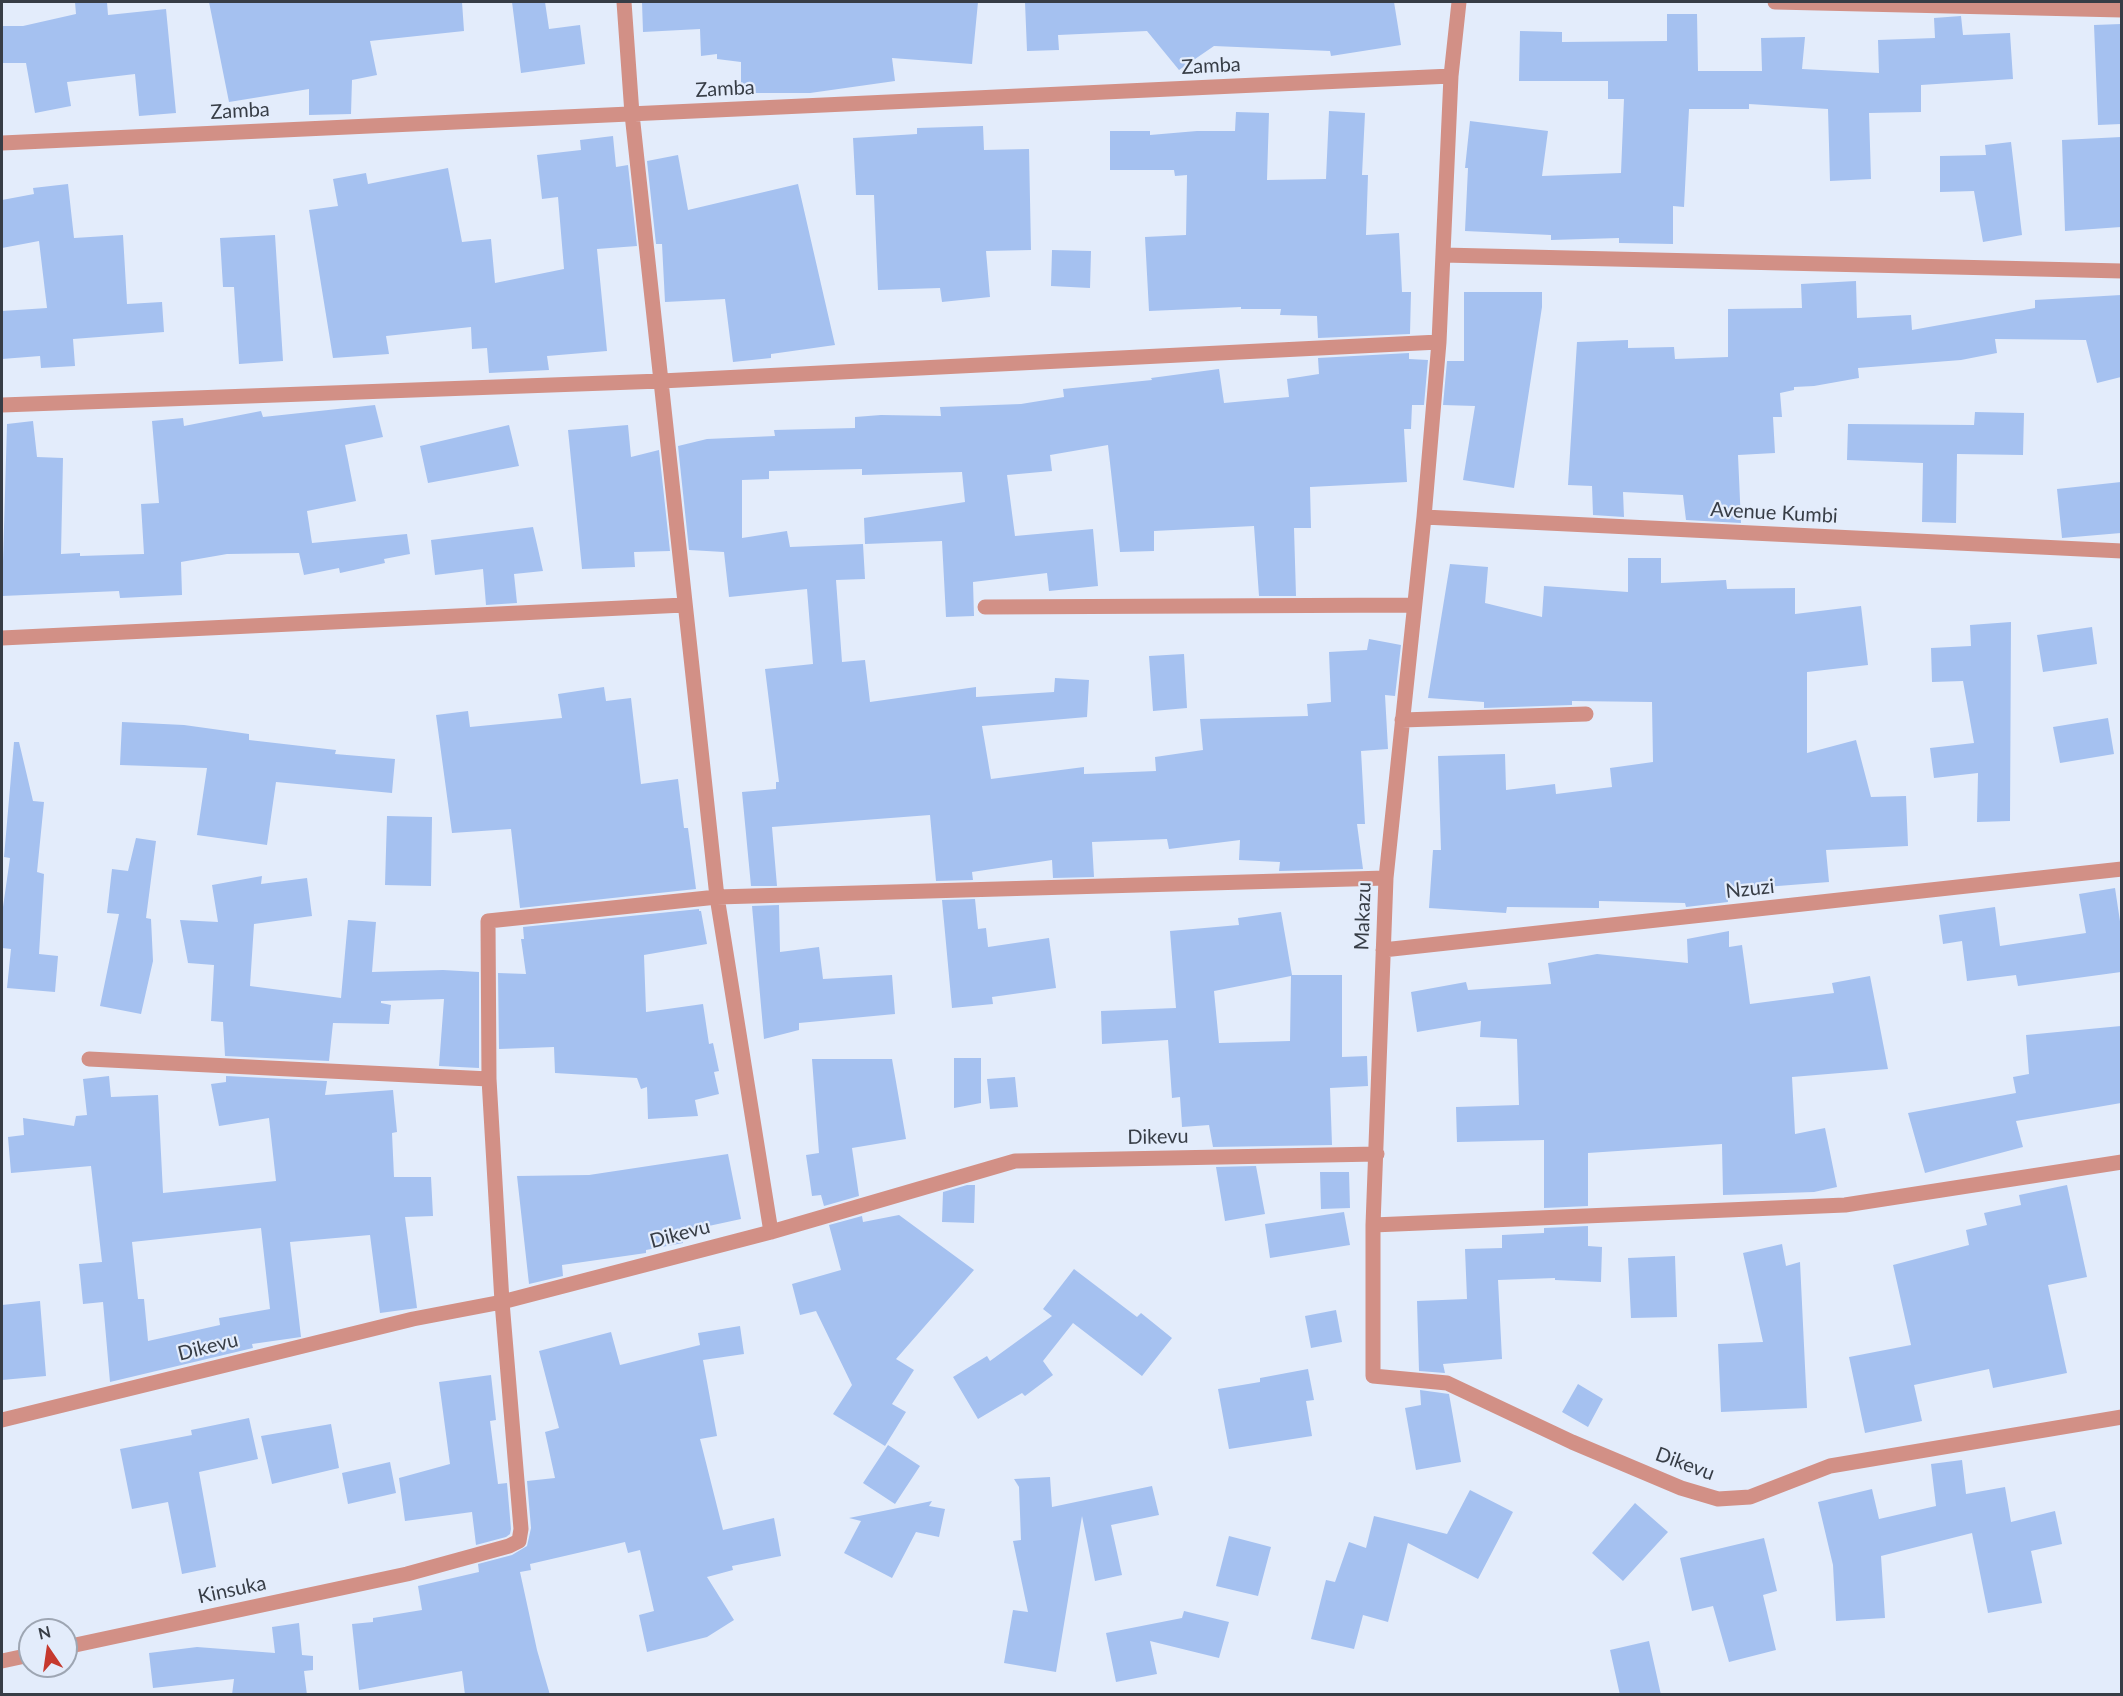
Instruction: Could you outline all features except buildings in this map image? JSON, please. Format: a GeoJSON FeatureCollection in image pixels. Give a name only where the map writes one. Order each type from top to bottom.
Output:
{"type":"FeatureCollection","features":[{"type":"Feature","properties":{"kind":"street"},"geometry":{"type":"LineString","coordinates":[[624,2],[632,114],[717,897],[771,1232]]}},
{"type":"Feature","properties":{"kind":"street","name":"Makazu"},"geometry":{"type":"LineString","coordinates":[[1373,1318],[1373,1225],[1386,878],[1424,517],[1439,342],[1451,76],[1459,2]]}},
{"type":"Feature","properties":{"kind":"street"},"geometry":{"type":"LineString","coordinates":[[1775,2],[2121,10]]}},
{"type":"Feature","properties":{"kind":"street","name":"Zamba"},"geometry":{"type":"LineString","coordinates":[[2,142],[1451,76]]}},
{"type":"Feature","properties":{"kind":"street"},"geometry":{"type":"LineString","coordinates":[[1443,255],[2121,271]]}},
{"type":"Feature","properties":{"kind":"street"},"geometry":{"type":"LineString","coordinates":[[2,405],[661,381],[1439,342]]}},
{"type":"Feature","properties":{"kind":"street","name":"Avenue Kumbi"},"geometry":{"type":"LineString","coordinates":[[1424,517],[2121,551]]}},
{"type":"Feature","properties":{"kind":"street"},"geometry":{"type":"LineString","coordinates":[[2,638],[684,604]]}},
{"type":"Feature","properties":{"kind":"street"},"geometry":{"type":"LineString","coordinates":[[985,607],[1414,605]]}},
{"type":"Feature","properties":{"kind":"street"},"geometry":{"type":"LineString","coordinates":[[1402,720],[1586,714]]}},
{"type":"Feature","properties":{"kind":"street","name":"Nzuzi"},"geometry":{"type":"LineString","coordinates":[[1383,950],[2121,869]]}},
{"type":"Feature","properties":{"kind":"street"},"geometry":{"type":"LineString","coordinates":[[502,1302],[489,1079],[488,921],[717,897],[1386,878]]}},
{"type":"Feature","properties":{"kind":"street"},"geometry":{"type":"LineString","coordinates":[[89,1059],[489,1079]]}},
{"type":"Feature","properties":{"kind":"street","name":"Dikevu"},"geometry":{"type":"LineString","coordinates":[[2,1420],[412,1318],[502,1302],[771,1232],[1015,1161],[1377,1154]]}},
{"type":"Feature","properties":{"kind":"street"},"geometry":{"type":"LineString","coordinates":[[1373,1225],[1845,1205],[2121,1162]]}},
{"type":"Feature","properties":{"kind":"street","name":"Kinsuka"},"geometry":{"type":"LineString","coordinates":[[78,1644],[407,1574],[509,1546],[519,1541],[521,1529],[502,1302]]}},
{"type":"Feature","properties":{"kind":"street","name":"Dikevu"},"geometry":{"type":"LineString","coordinates":[[1373,1318],[1373,1376],[1447,1383],[1605,1456],[1681,1488],[1718,1498],[1750,1497],[1830,1466],[2121,1417]]}},
{"type":"Feature","properties":{"kind":"street"},"geometry":{"type":"LineString","coordinates":[[2,1661],[18,1658]]}}]}
